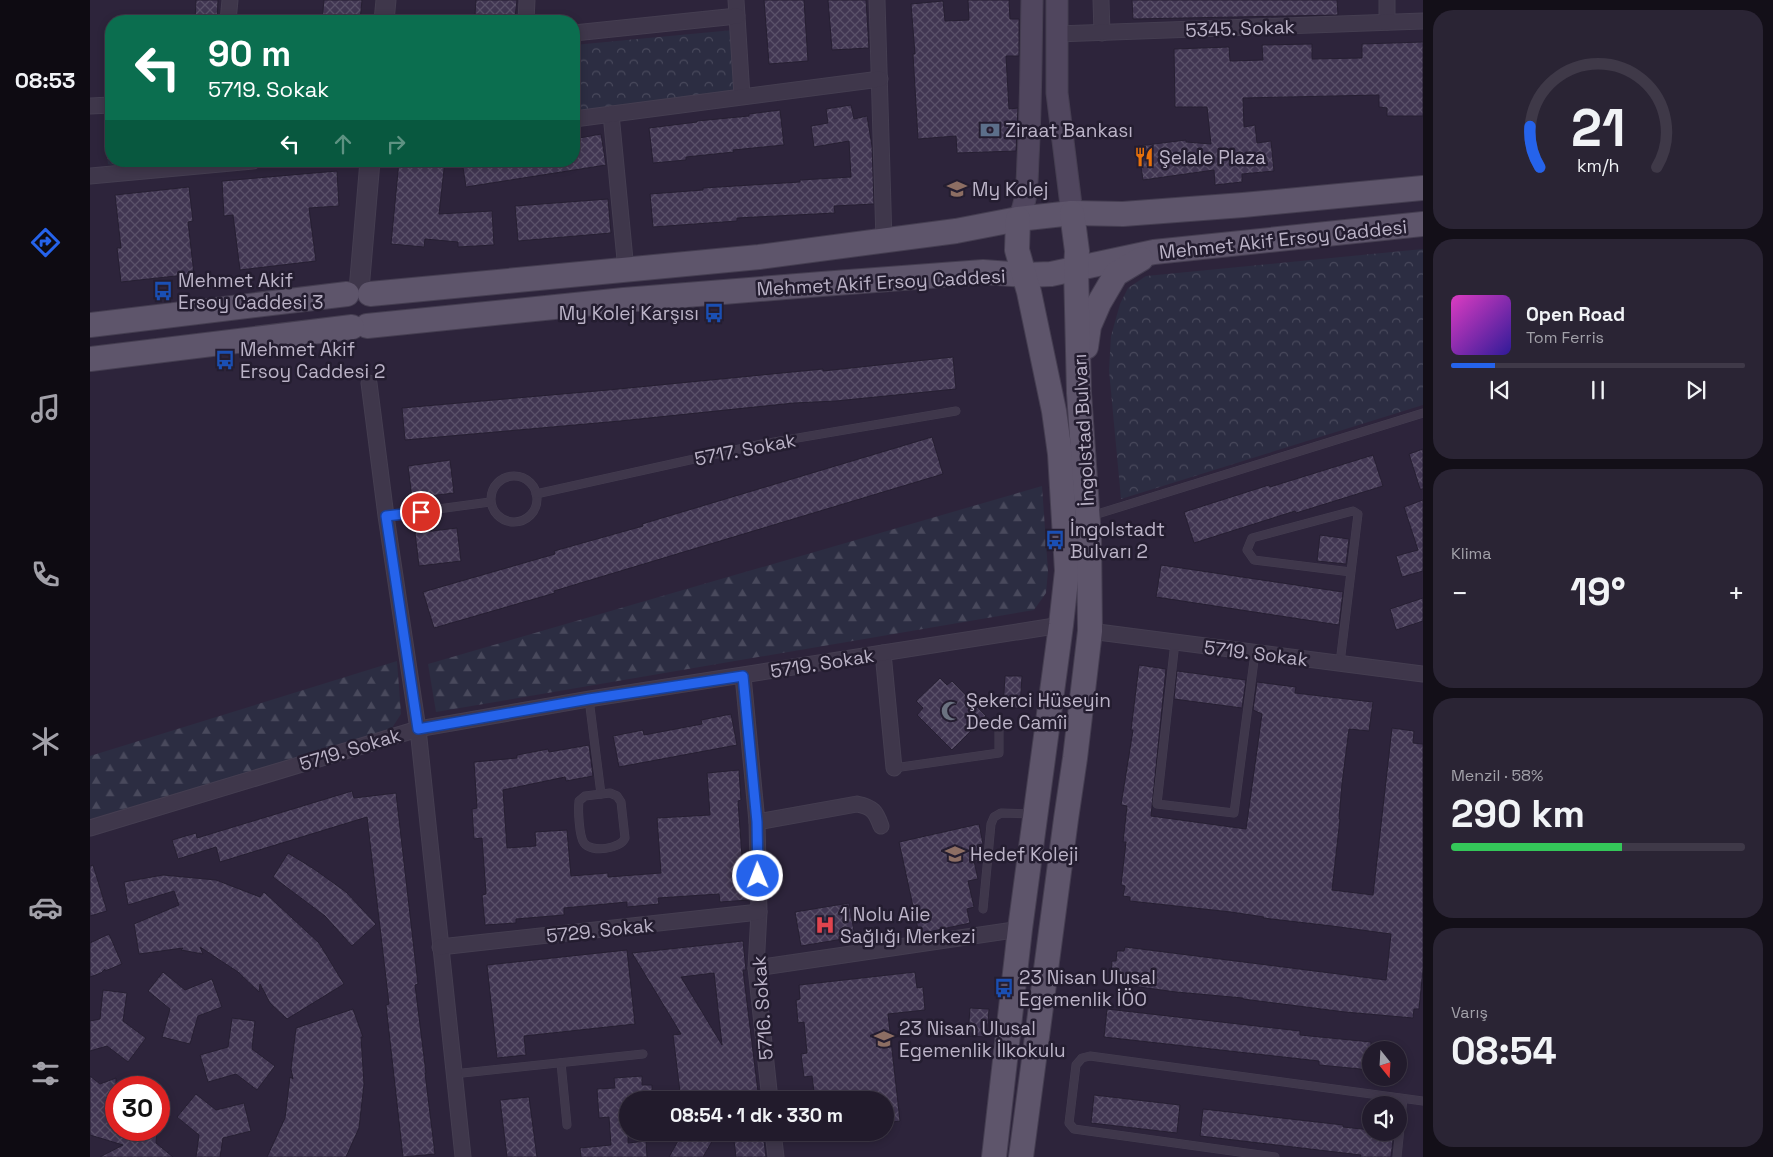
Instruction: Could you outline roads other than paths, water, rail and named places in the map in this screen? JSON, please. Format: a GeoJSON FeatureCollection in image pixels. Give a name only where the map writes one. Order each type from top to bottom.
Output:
{"type":"FeatureCollection","features":[{"type":"Feature","properties":{"kind":"main road"},"geometry":{"type":"LineString","coordinates":[[1018,219],[1022,214],[1026,186],[1031,108],[1032,0]]}},
{"type":"Feature","properties":{"kind":"main road"},"geometry":{"type":"LineString","coordinates":[[1057,0],[1060,121],[1072,213]]}},
{"type":"Feature","properties":{"kind":"main road","name":"Mehmet Akif Ersoy Caddesi"},"geometry":{"type":"LineString","coordinates":[[90,325],[359,293],[759,257],[956,231],[1018,219],[1072,213],[1123,214],[1423,188]]}},
{"type":"Feature","properties":{"kind":"main road","name":"İngolstad Bulvarı"},"geometry":{"type":"LineString","coordinates":[[1021,1157],[1075,758],[1090,631],[1089,517],[1079,393],[1076,268],[1078,251],[1072,213]]}},
{"type":"Feature","properties":{"kind":"main road","name":"İngolstad Bulvarı"},"geometry":{"type":"LineString","coordinates":[[994,1157],[1020,929],[1067,571],[1060,454],[1054,410],[1017,250],[1018,219]]}},
{"type":"Feature","properties":{"kind":"main road","name":"Mehmet Akif Ersoy Caddesi"},"geometry":{"type":"LineString","coordinates":[[90,359],[359,326],[624,300],[983,272],[1024,275],[1051,274],[1154,252],[1423,224]]}},
{"type":"Feature","properties":{"kind":"main road"},"geometry":{"type":"LineString","coordinates":[[1079,393],[1090,326],[1099,303],[1116,274],[1154,252]]}},
{"type":"Feature","properties":{"kind":"main road"},"geometry":{"type":"LineString","coordinates":[[983,272],[1012,294],[1027,321],[1041,353]]}},
{"type":"Feature","properties":{"kind":"main road"},"geometry":{"type":"LineString","coordinates":[[359,293],[374,299],[378,311],[372,322],[359,326],[343,320],[340,309],[341,303],[359,293]]}},
{"type":"Feature","properties":{"kind":"street"},"geometry":{"type":"LineString","coordinates":[[229,15],[230,0]]}},
{"type":"Feature","properties":{"kind":"street"},"geometry":{"type":"LineString","coordinates":[[385,15],[386,0]]}},
{"type":"Feature","properties":{"kind":"street"},"geometry":{"type":"LineString","coordinates":[[526,15],[527,0]]}},
{"type":"Feature","properties":{"kind":"street"},"geometry":{"type":"LineString","coordinates":[[736,0],[742,96]]}},
{"type":"Feature","properties":{"kind":"street"},"geometry":{"type":"LineString","coordinates":[[877,0],[884,241]]}},
{"type":"Feature","properties":{"kind":"street"},"geometry":{"type":"LineString","coordinates":[[1101,0],[1102,33]]}},
{"type":"Feature","properties":{"kind":"street"},"geometry":{"type":"LineString","coordinates":[[1387,0],[1387,22]]}},
{"type":"Feature","properties":{"kind":"street"},"geometry":{"type":"LineString","coordinates":[[580,32],[736,16]]}},
{"type":"Feature","properties":{"kind":"street","name":"5345. Sokak"},"geometry":{"type":"LineString","coordinates":[[1057,34],[1423,21]]}},
{"type":"Feature","properties":{"kind":"street"},"geometry":{"type":"LineString","coordinates":[[580,118],[880,79]]}},
{"type":"Feature","properties":{"kind":"street"},"geometry":{"type":"LineString","coordinates":[[90,106],[105,105]]}},
{"type":"Feature","properties":{"kind":"street"},"geometry":{"type":"LineString","coordinates":[[611,114],[626,270]]}},
{"type":"Feature","properties":{"kind":"street"},"geometry":{"type":"LineString","coordinates":[[90,176],[177,167]]}},
{"type":"Feature","properties":{"kind":"street"},"geometry":{"type":"LineString","coordinates":[[359,293],[370,167]]}},
{"type":"Feature","properties":{"kind":"street"},"geometry":{"type":"LineString","coordinates":[[369,383],[386,516],[418,729],[463,1157]]}},
{"type":"Feature","properties":{"kind":"street","name":"5719. Sokak"},"geometry":{"type":"LineString","coordinates":[[90,828],[418,729],[589,699],[1061,625]]}},
{"type":"Feature","properties":{"kind":"street","name":"5719. Sokak"},"geometry":{"type":"LineString","coordinates":[[1090,631],[1423,674]]}},
{"type":"Feature","properties":{"kind":"street"},"geometry":{"type":"LineString","coordinates":[[883,652],[894,768]]}},
{"type":"Feature","properties":{"kind":"street","name":"5716. Sokak"},"geometry":{"type":"LineString","coordinates":[[743,676],[757,822],[759,912],[756,968],[769,1091]]}},
{"type":"Feature","properties":{"kind":"street"},"geometry":{"type":"LineString","coordinates":[[757,822],[857,804],[867,805],[876,813],[881,826]]}},
{"type":"Feature","properties":{"kind":"street","name":"5729. Sokak"},"geometry":{"type":"LineString","coordinates":[[440,947],[759,912]]}},
{"type":"Feature","properties":{"kind":"street"},"geometry":{"type":"LineString","coordinates":[[756,968],[1020,929]]}},
{"type":"Feature","properties":{"kind":"street"},"geometry":{"type":"LineString","coordinates":[[774,1141],[776,1157]]}},
{"type":"Feature","properties":{"kind":"lane","name":"5717. Sokak"},"geometry":{"type":"LineString","coordinates":[[536,494],[762,444],[956,411]]}},
{"type":"Feature","properties":{"kind":"lane"},"geometry":{"type":"LineString","coordinates":[[1089,517],[1423,412]]}},
{"type":"Feature","properties":{"kind":"lane"},"geometry":{"type":"LineString","coordinates":[[515,476],[529,482],[536,494],[535,508],[526,519],[519,522],[504,521],[497,516],[490,502],[494,486],[507,477],[515,476]]}},
{"type":"Feature","properties":{"kind":"lane"},"geometry":{"type":"LineString","coordinates":[[386,516],[490,502]]}},
{"type":"Feature","properties":{"kind":"lane"},"geometry":{"type":"LineString","coordinates":[[1340,663],[1351,572],[1358,514],[1354,511],[1252,538],[1248,545],[1247,550],[1254,560],[1351,572]]}},
{"type":"Feature","properties":{"kind":"lane"},"geometry":{"type":"LineString","coordinates":[[1175,642],[1157,804],[1234,813],[1255,653]]}},
{"type":"Feature","properties":{"kind":"lane"},"geometry":{"type":"LineString","coordinates":[[589,699],[601,794]]}},
{"type":"Feature","properties":{"kind":"lane"},"geometry":{"type":"LineString","coordinates":[[894,768],[999,752],[999,724]]}},
{"type":"Feature","properties":{"kind":"lane"},"geometry":{"type":"LineString","coordinates":[[610,793],[618,796],[621,802],[625,838],[623,843],[617,847],[595,849],[587,847],[582,842],[578,809],[579,801],[585,796],[601,794],[610,793]]}},
{"type":"Feature","properties":{"kind":"lane"},"geometry":{"type":"LineString","coordinates":[[983,909],[991,824],[994,817],[1002,813],[1035,814]]}},
{"type":"Feature","properties":{"kind":"lane"},"geometry":{"type":"LineString","coordinates":[[453,1074],[643,1054]]}},
{"type":"Feature","properties":{"kind":"lane"},"geometry":{"type":"LineString","coordinates":[[1275,1157],[1074,1129],[1069,1123],[1076,1065],[1082,1058],[1090,1056],[1381,1096]]}},
{"type":"Feature","properties":{"kind":"lane"},"geometry":{"type":"LineString","coordinates":[[561,1063],[566,1125]]}},
{"type":"Feature","properties":{"kind":"lane"},"geometry":{"type":"LineString","coordinates":[[1407,1099],[1423,1101]]}},
{"type":"Feature","properties":{"kind":"lane"},"geometry":{"type":"LineString","coordinates":[[1397,1157],[1399,1141]]}},
{"type":"Feature","properties":{"kind":"place","name":"Ziraat Bankası"},"geometry":{"type":"Point","coordinates":[990,130]}},
{"type":"Feature","properties":{"kind":"place","name":"Şelale Plaza"},"geometry":{"type":"Point","coordinates":[1144,157]}},
{"type":"Feature","properties":{"kind":"place","name":"My Kolej"},"geometry":{"type":"Point","coordinates":[957,189]}},
{"type":"Feature","properties":{"kind":"place","name":"Mehmet Akif Ersoy Caddesi 3"},"geometry":{"type":"Point","coordinates":[163,291]}},
{"type":"Feature","properties":{"kind":"place","name":"My Kolej Karşısı"},"geometry":{"type":"Point","coordinates":[714,313]}},
{"type":"Feature","properties":{"kind":"place","name":"Mehmet Akif Ersoy Caddesi 2"},"geometry":{"type":"Point","coordinates":[225,360]}},
{"type":"Feature","properties":{"kind":"place","name":"İngolstadt Bulvarı 2"},"geometry":{"type":"Point","coordinates":[1055,540]}},
{"type":"Feature","properties":{"kind":"place","name":"Şekerci Hüseyin Dede Camîi"},"geometry":{"type":"Point","coordinates":[951,711]}},
{"type":"Feature","properties":{"kind":"place","name":"Hedef Koleji"},"geometry":{"type":"Point","coordinates":[955,854]}},
{"type":"Feature","properties":{"kind":"place","name":"1 Nolu Aile Sağlığı Merkezi"},"geometry":{"type":"Point","coordinates":[825,925]}},
{"type":"Feature","properties":{"kind":"place","name":"23 Nisan Ulusal Egemenlik İÖO"},"geometry":{"type":"Point","coordinates":[1004,988]}},
{"type":"Feature","properties":{"kind":"place","name":"23 Nisan Ulusal Egemenlik İlkokulu"},"geometry":{"type":"Point","coordinates":[884,1039]}}]}
